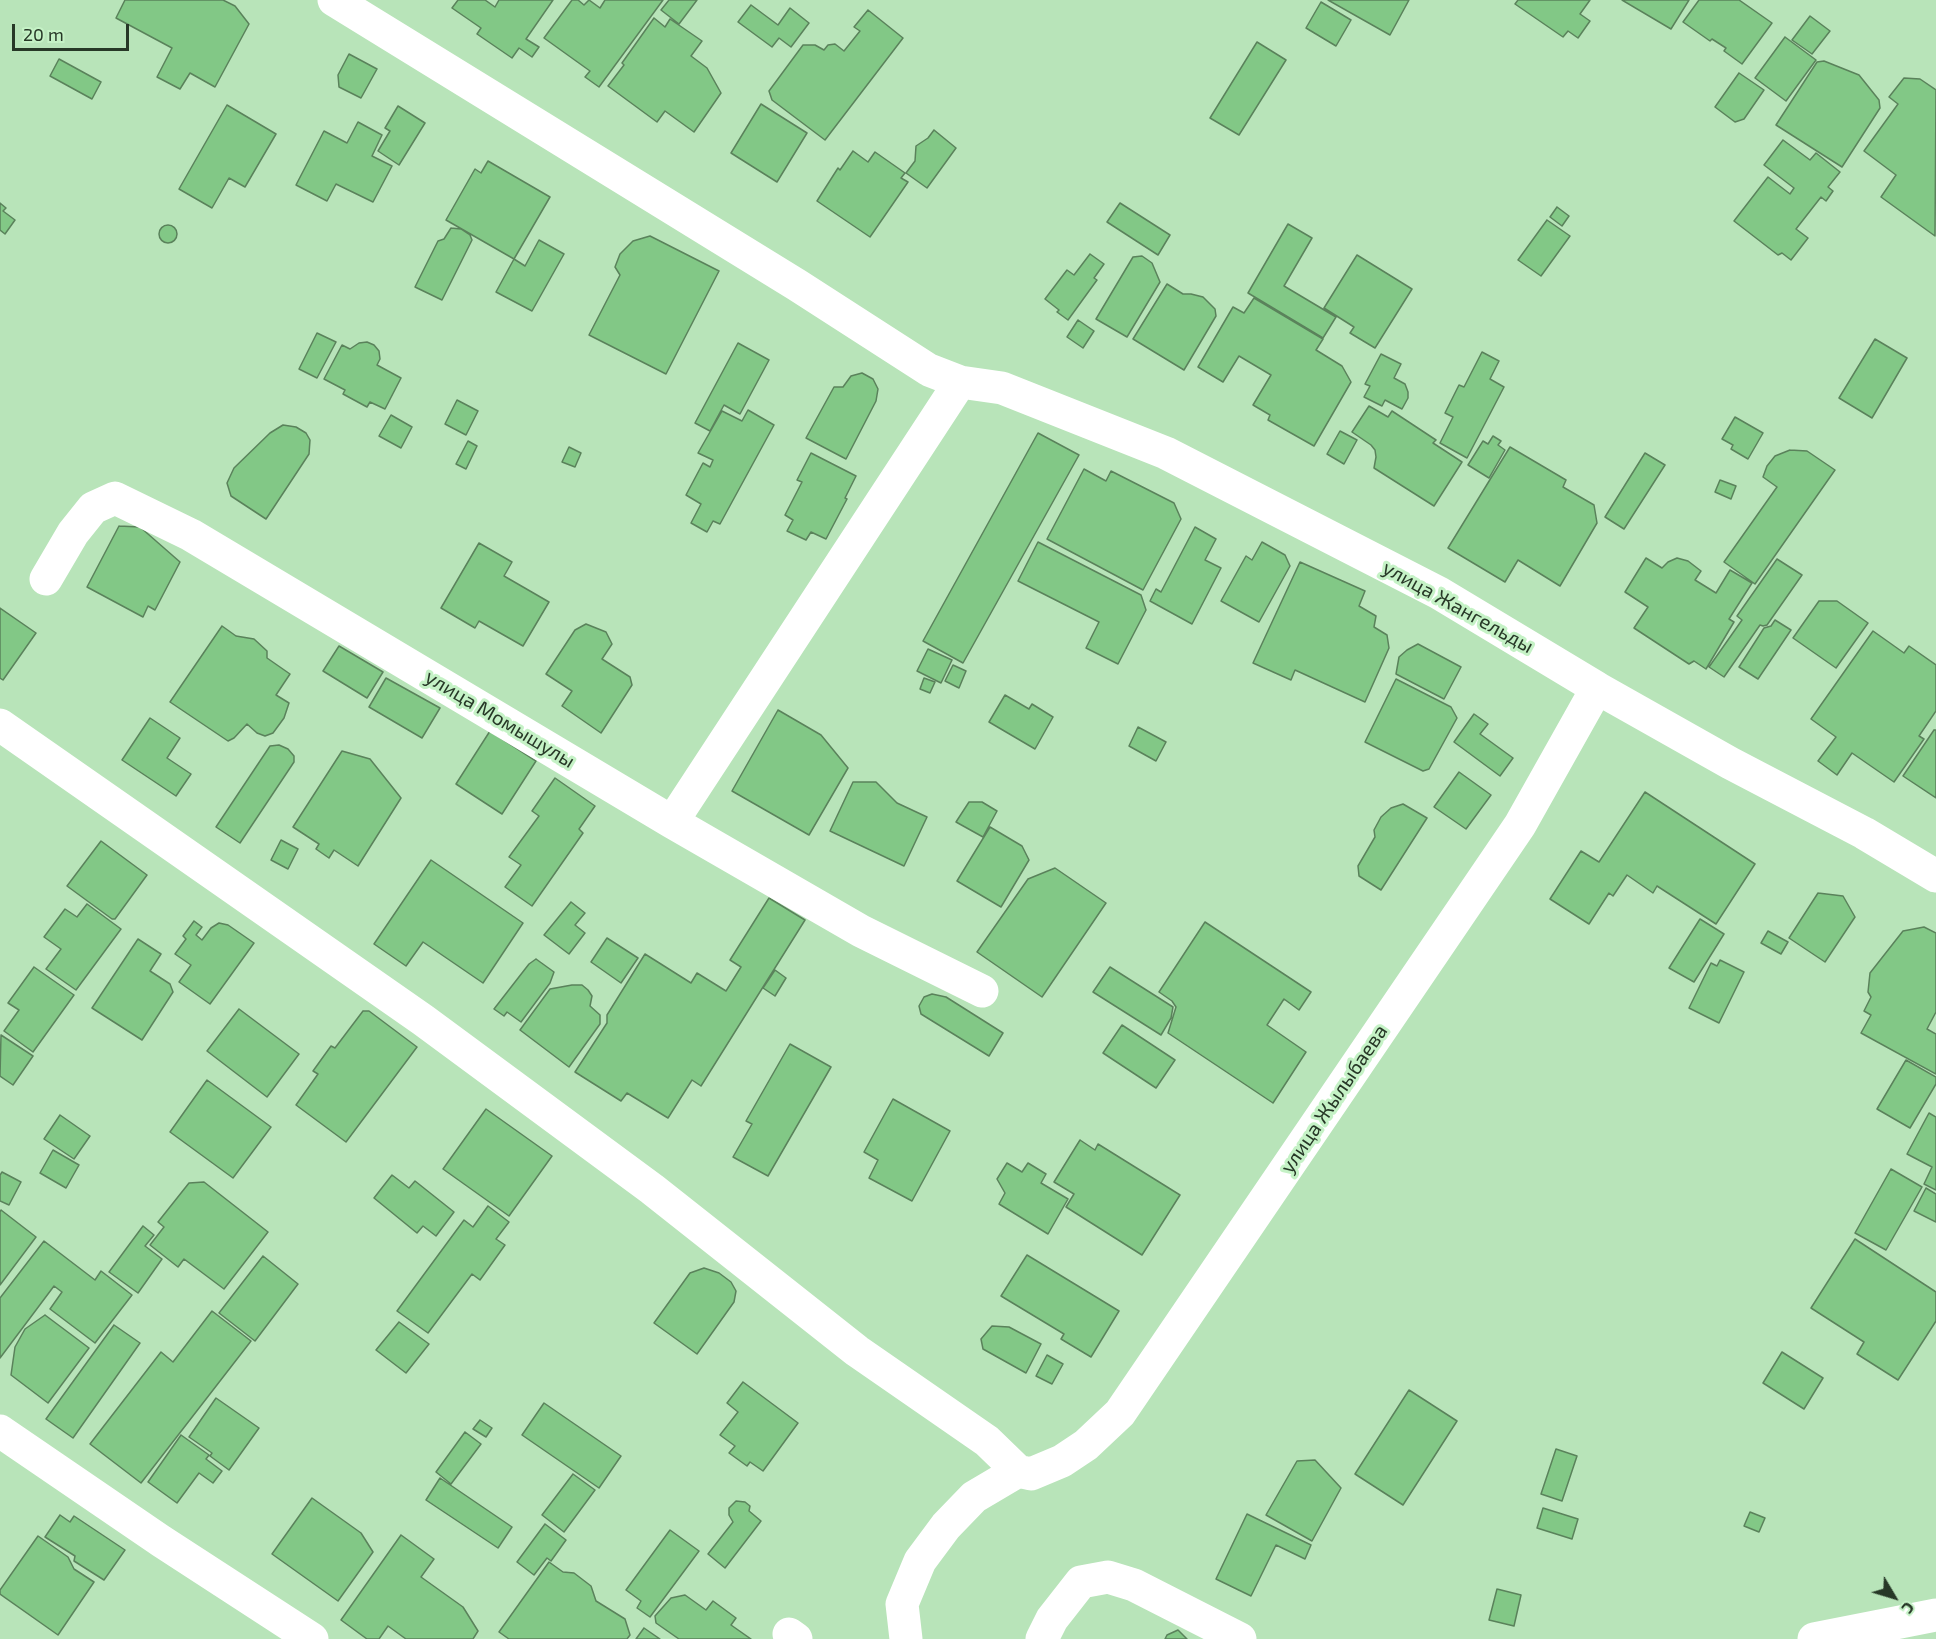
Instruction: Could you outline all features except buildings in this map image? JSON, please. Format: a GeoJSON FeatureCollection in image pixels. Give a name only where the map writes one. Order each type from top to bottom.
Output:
{"type":"FeatureCollection","features":[{"type":"Feature","properties":{"kind":"street","name":"улица Жангельды"},"geometry":{"type":"LineString","coordinates":[[334,0],[797,285],[929,370],[960,382],[1002,388],[1166,453],[1439,593],[1597,688],[1730,763],[1864,833],[1936,876]]}},
{"type":"Feature","properties":{"kind":"street"},"geometry":{"type":"LineString","coordinates":[[672,822],[960,382]]}},
{"type":"Feature","properties":{"kind":"street","name":"улица Момышулы"},"geometry":{"type":"LineString","coordinates":[[46,579],[73,533],[93,508],[115,498],[191,535],[672,822],[861,931],[982,991]]}},
{"type":"Feature","properties":{"kind":"street","name":"улица Жылыбаева"},"geometry":{"type":"LineString","coordinates":[[974,1497],[1024,1472],[1062,1461],[1086,1445],[1120,1413],[1520,825],[1597,688]]}},
{"type":"Feature","properties":{"kind":"street"},"geometry":{"type":"LineString","coordinates":[[0,725],[423,1020],[652,1189],[857,1351],[987,1441],[1024,1472]]}},
{"type":"Feature","properties":{"kind":"street"},"geometry":{"type":"LineString","coordinates":[[0,1431],[312,1639]]}},
{"type":"Feature","properties":{"kind":"street"},"geometry":{"type":"LineString","coordinates":[[906,1639],[902,1604],[920,1561],[946,1526],[974,1497],[981,1478],[987,1441]]}},
{"type":"Feature","properties":{"kind":"street"},"geometry":{"type":"LineString","coordinates":[[1042,1639],[1052,1619],[1081,1582],[1108,1577],[1134,1586],[1240,1639]]}},
{"type":"Feature","properties":{"kind":"street"},"geometry":{"type":"LineString","coordinates":[[1814,1639],[1936,1615]]}}]}
